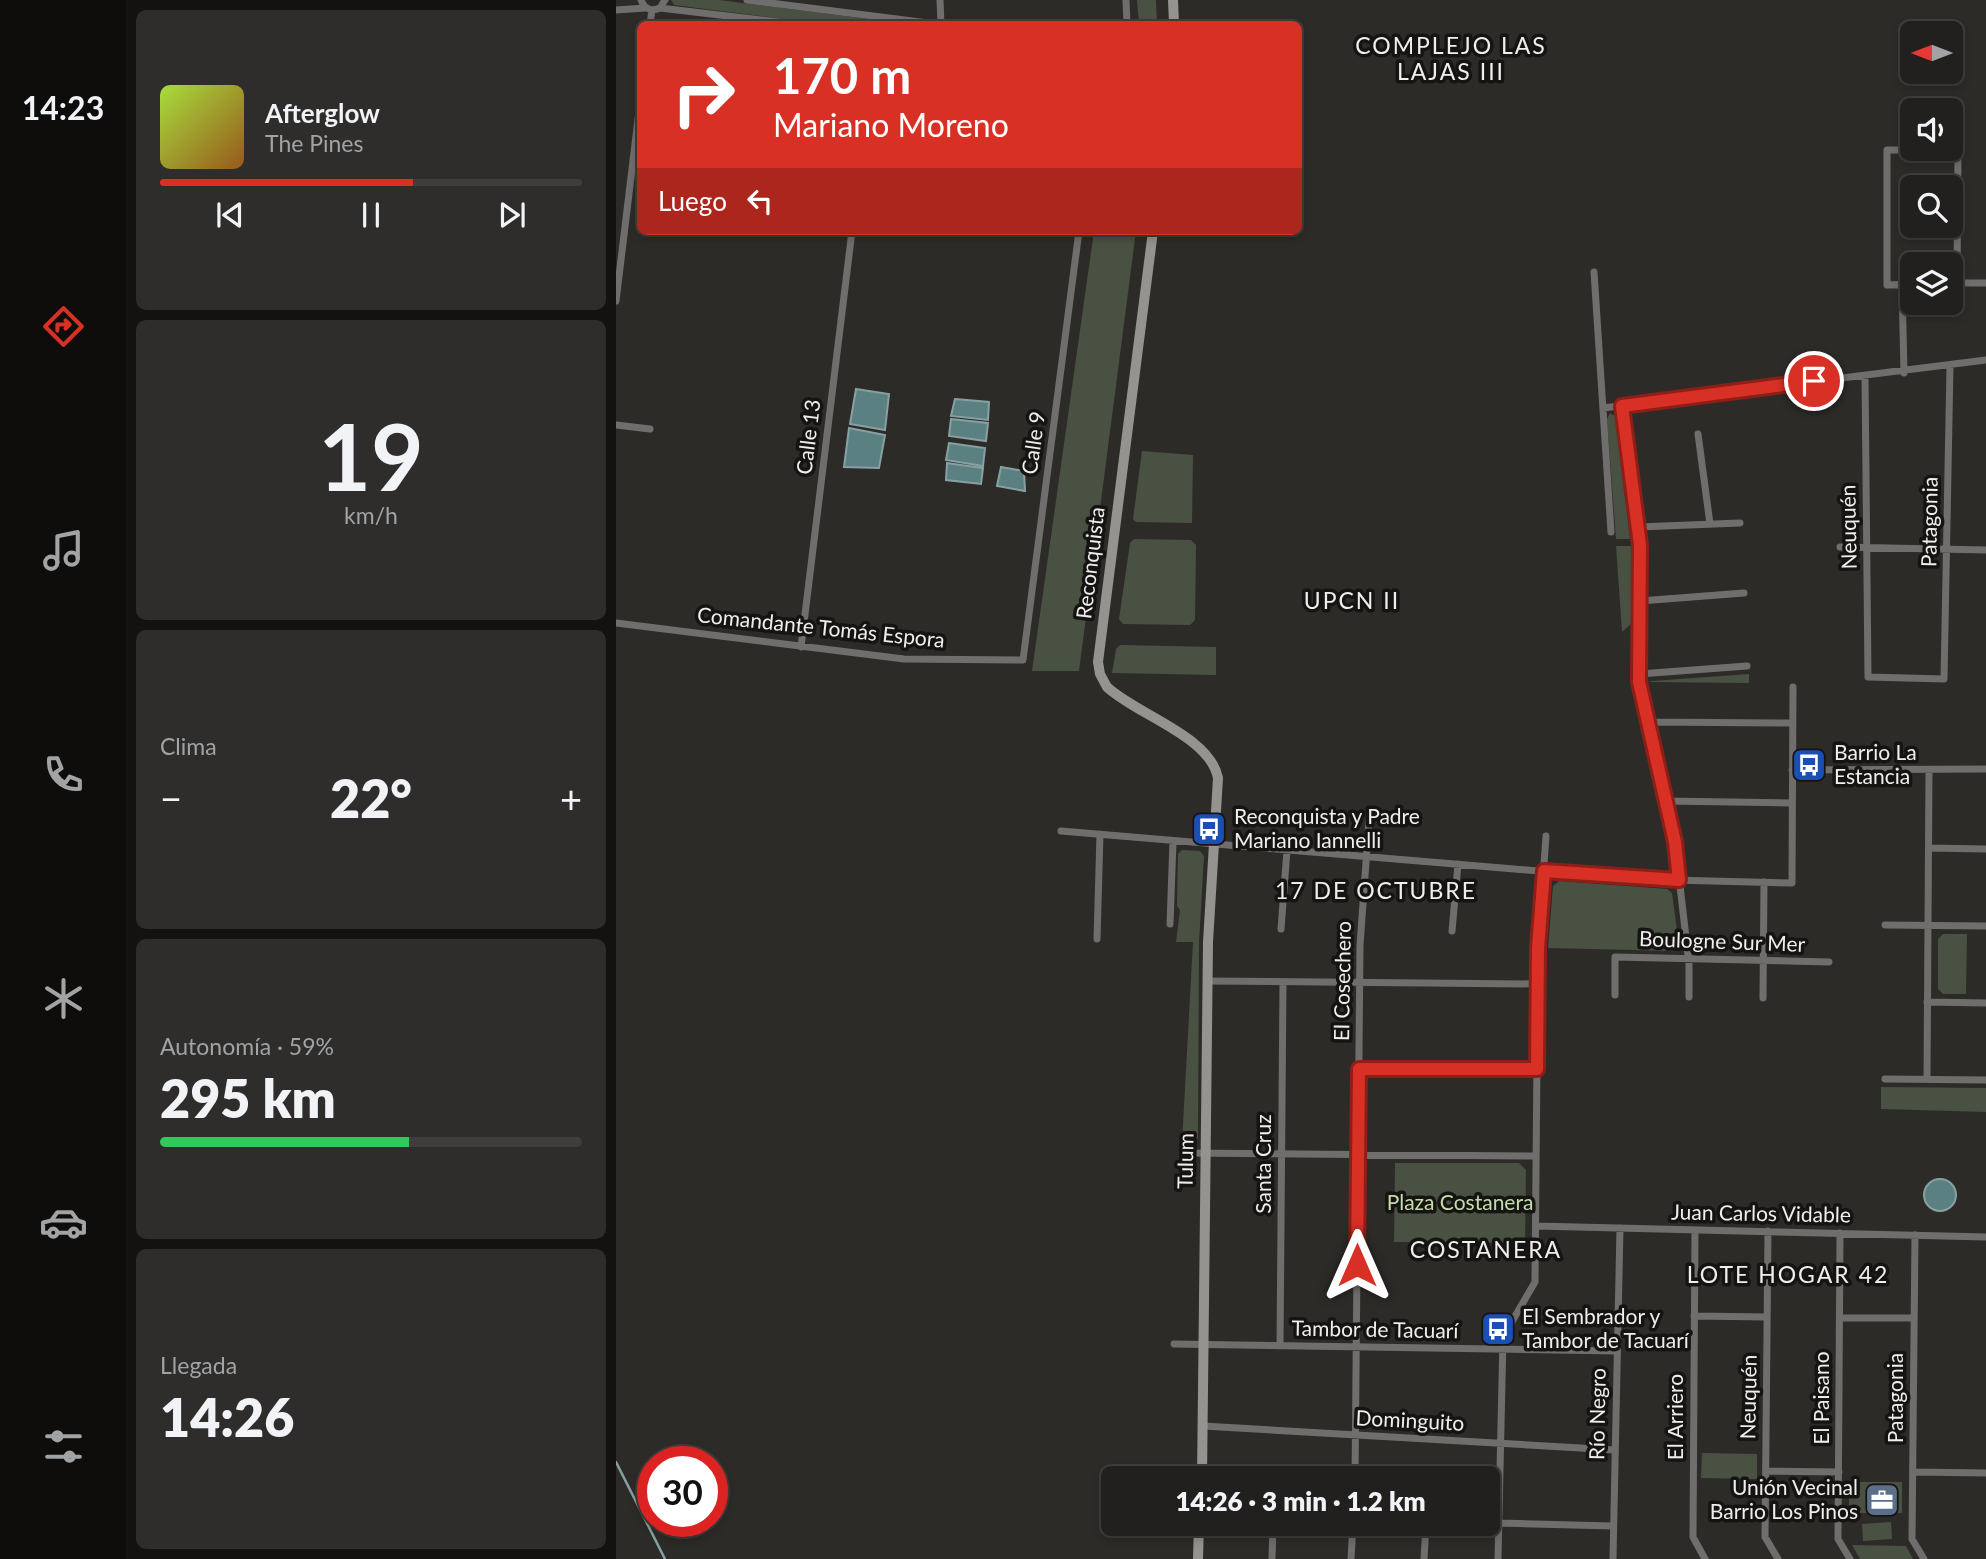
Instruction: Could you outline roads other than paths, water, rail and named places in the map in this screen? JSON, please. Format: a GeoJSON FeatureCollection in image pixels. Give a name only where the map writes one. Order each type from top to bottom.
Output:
{"type":"FeatureCollection","features":[{"type":"Feature","properties":{"kind":"street"},"geometry":{"type":"LineString","coordinates":[[650,6],[665,0]]}},
{"type":"Feature","properties":{"kind":"street"},"geometry":{"type":"LineString","coordinates":[[747,0],[797,3],[916,21]]}},
{"type":"Feature","properties":{"kind":"street"},"geometry":{"type":"LineString","coordinates":[[940,0],[942,21]]}},
{"type":"Feature","properties":{"kind":"street"},"geometry":{"type":"LineString","coordinates":[[1126,0],[1127,21]]}},
{"type":"Feature","properties":{"kind":"street"},"geometry":{"type":"LineString","coordinates":[[1173,0],[1174,21]]}},
{"type":"Feature","properties":{"kind":"street"},"geometry":{"type":"LineString","coordinates":[[616,10],[650,6],[771,21]]}},
{"type":"Feature","properties":{"kind":"street"},"geometry":{"type":"LineString","coordinates":[[616,301],[637,128]]}},
{"type":"Feature","properties":{"kind":"street"},"geometry":{"type":"LineString","coordinates":[[1900,285],[1887,285],[1886,150],[1958,150],[1955,252]]}},
{"type":"Feature","properties":{"kind":"street","name":"Calle 13"},"geometry":{"type":"LineString","coordinates":[[801,647],[852,235]]}},
{"type":"Feature","properties":{"kind":"street","name":"Calle 9"},"geometry":{"type":"LineString","coordinates":[[1023,660],[1078,235]]}},
{"type":"Feature","properties":{"kind":"street","name":"Reconquista"},"geometry":{"type":"LineString","coordinates":[[1153,235],[1099,669],[1112,692],[1184,737],[1212,762],[1218,785],[1214,844]]}},
{"type":"Feature","properties":{"kind":"street"},"geometry":{"type":"LineString","coordinates":[[1594,272],[1611,532]]}},
{"type":"Feature","properties":{"kind":"street"},"geometry":{"type":"LineString","coordinates":[[1963,283],[1986,283]]}},
{"type":"Feature","properties":{"kind":"street"},"geometry":{"type":"LineString","coordinates":[[1903,315],[1904,373]]}},
{"type":"Feature","properties":{"kind":"street"},"geometry":{"type":"LineString","coordinates":[[1603,408],[1904,373],[1986,360]]}},
{"type":"Feature","properties":{"kind":"street","name":"Patagonia"},"geometry":{"type":"LineString","coordinates":[[1944,679],[1950,366]]}},
{"type":"Feature","properties":{"kind":"street","name":"Neuquén"},"geometry":{"type":"LineString","coordinates":[[1865,376],[1868,677],[1944,679]]}},
{"type":"Feature","properties":{"kind":"street"},"geometry":{"type":"LineString","coordinates":[[1622,406],[1637,527],[1639,674],[1666,802],[1679,880],[1688,959],[1689,997]]}},
{"type":"Feature","properties":{"kind":"street"},"geometry":{"type":"LineString","coordinates":[[616,425],[650,429]]}},
{"type":"Feature","properties":{"kind":"street"},"geometry":{"type":"LineString","coordinates":[[1698,434],[1710,524]]}},
{"type":"Feature","properties":{"kind":"street"},"geometry":{"type":"LineString","coordinates":[[1637,527],[1740,523]]}},
{"type":"Feature","properties":{"kind":"street"},"geometry":{"type":"LineString","coordinates":[[1840,547],[1986,550]]}},
{"type":"Feature","properties":{"kind":"street"},"geometry":{"type":"LineString","coordinates":[[1640,601],[1744,593]]}},
{"type":"Feature","properties":{"kind":"street","name":"Comandante Tomás Espora"},"geometry":{"type":"LineString","coordinates":[[616,623],[904,659],[1023,660]]}},
{"type":"Feature","properties":{"kind":"street"},"geometry":{"type":"LineString","coordinates":[[1639,674],[1747,666]]}},
{"type":"Feature","properties":{"kind":"street"},"geometry":{"type":"LineString","coordinates":[[1061,831],[1544,871],[1679,880],[1791,883],[1793,687]]}},
{"type":"Feature","properties":{"kind":"street"},"geometry":{"type":"LineString","coordinates":[[1648,722],[1793,723]]}},
{"type":"Feature","properties":{"kind":"street"},"geometry":{"type":"LineString","coordinates":[[1927,1079],[1929,769]]}},
{"type":"Feature","properties":{"kind":"street"},"geometry":{"type":"LineString","coordinates":[[1792,770],[1986,769]]}},
{"type":"Feature","properties":{"kind":"street"},"geometry":{"type":"LineString","coordinates":[[1666,802],[1792,803]]}},
{"type":"Feature","properties":{"kind":"street","name":"El Cosechero"},"geometry":{"type":"LineString","coordinates":[[1355,1466],[1359,982],[1369,821]]}},
{"type":"Feature","properties":{"kind":"street"},"geometry":{"type":"LineString","coordinates":[[1097,939],[1100,834]]}},
{"type":"Feature","properties":{"kind":"street"},"geometry":{"type":"LineString","coordinates":[[1500,1466],[1503,1337],[1535,1282],[1538,984],[1546,836]]}},
{"type":"Feature","properties":{"kind":"street"},"geometry":{"type":"LineString","coordinates":[[1170,924],[1172,841]]}},
{"type":"Feature","properties":{"kind":"street","name":"Tulum"},"geometry":{"type":"LineString","coordinates":[[1202,1466],[1207,981],[1214,844]]}},
{"type":"Feature","properties":{"kind":"street"},"geometry":{"type":"LineString","coordinates":[[1929,848],[1986,849]]}},
{"type":"Feature","properties":{"kind":"street"},"geometry":{"type":"LineString","coordinates":[[1282,929],[1287,850]]}},
{"type":"Feature","properties":{"kind":"street"},"geometry":{"type":"LineString","coordinates":[[1452,931],[1458,864]]}},
{"type":"Feature","properties":{"kind":"street"},"geometry":{"type":"LineString","coordinates":[[1763,998],[1764,882]]}},
{"type":"Feature","properties":{"kind":"street"},"geometry":{"type":"LineString","coordinates":[[1885,925],[1986,926]]}},
{"type":"Feature","properties":{"kind":"street","name":"Boulogne Sur Mer"},"geometry":{"type":"LineString","coordinates":[[1615,995],[1615,957],[1829,962]]}},
{"type":"Feature","properties":{"kind":"street"},"geometry":{"type":"LineString","coordinates":[[1207,981],[1538,984]]}},
{"type":"Feature","properties":{"kind":"street","name":"Santa Cruz"},"geometry":{"type":"LineString","coordinates":[[1280,1346],[1283,982]]}},
{"type":"Feature","properties":{"kind":"street"},"geometry":{"type":"LineString","coordinates":[[1927,1002],[1986,1003]]}},
{"type":"Feature","properties":{"kind":"street"},"geometry":{"type":"LineString","coordinates":[[1359,1069],[1537,1069]]}},
{"type":"Feature","properties":{"kind":"street"},"geometry":{"type":"LineString","coordinates":[[1885,1079],[1986,1080]]}},
{"type":"Feature","properties":{"kind":"street"},"geometry":{"type":"LineString","coordinates":[[1184,1153],[1536,1156]]}},
{"type":"Feature","properties":{"kind":"street","name":"Juan Carlos Vidable"},"geometry":{"type":"LineString","coordinates":[[1536,1226],[1986,1237]]}},
{"type":"Feature","properties":{"kind":"street","name":"Río Negro"},"geometry":{"type":"LineString","coordinates":[[1613,1559],[1620,1228]]}},
{"type":"Feature","properties":{"kind":"street","name":"El Arriero"},"geometry":{"type":"LineString","coordinates":[[1695,1230],[1693,1537],[1705,1559]]}},
{"type":"Feature","properties":{"kind":"street","name":"Neuquén"},"geometry":{"type":"LineString","coordinates":[[1768,1231],[1765,1537],[1778,1559]]}},
{"type":"Feature","properties":{"kind":"street","name":"El Paisano"},"geometry":{"type":"LineString","coordinates":[[1840,1233],[1838,1539],[1850,1559]]}},
{"type":"Feature","properties":{"kind":"street","name":"Patagonia"},"geometry":{"type":"LineString","coordinates":[[1914,1235],[1912,1539],[1924,1559]]}},
{"type":"Feature","properties":{"kind":"street"},"geometry":{"type":"LineString","coordinates":[[1695,1316],[1767,1317]]}},
{"type":"Feature","properties":{"kind":"street"},"geometry":{"type":"LineString","coordinates":[[1840,1318],[1914,1318]]}},
{"type":"Feature","properties":{"kind":"street","name":"Tambor de Tacuarí"},"geometry":{"type":"LineString","coordinates":[[1174,1344],[1617,1351]]}},
{"type":"Feature","properties":{"kind":"street","name":"Dominguito"},"geometry":{"type":"LineString","coordinates":[[1203,1426],[1615,1450]]}},
{"type":"Feature","properties":{"kind":"street"},"geometry":{"type":"LineString","coordinates":[[1766,1471],[1839,1472]]}},
{"type":"Feature","properties":{"kind":"street"},"geometry":{"type":"LineString","coordinates":[[1913,1472],[1986,1473]]}},
{"type":"Feature","properties":{"kind":"street"},"geometry":{"type":"LineString","coordinates":[[1500,1523],[1613,1526]]}},
{"type":"Feature","properties":{"kind":"street"},"geometry":{"type":"LineString","coordinates":[[1198,1559],[1199,1536]]}},
{"type":"Feature","properties":{"kind":"street"},"geometry":{"type":"LineString","coordinates":[[1272,1559],[1273,1536]]}},
{"type":"Feature","properties":{"kind":"street"},"geometry":{"type":"LineString","coordinates":[[1351,1559],[1352,1536]]}},
{"type":"Feature","properties":{"kind":"street"},"geometry":{"type":"LineString","coordinates":[[1424,1559],[1425,1536]]}},
{"type":"Feature","properties":{"kind":"street"},"geometry":{"type":"LineString","coordinates":[[1498,1559],[1499,1536]]}},
{"type":"Feature","properties":{"kind":"water"},"geometry":{"type":"Polygon","coordinates":[[[856,389],[889,394],[885,430],[850,424],[856,389]]]}},
{"type":"Feature","properties":{"kind":"water"},"geometry":{"type":"Polygon","coordinates":[[[955,399],[989,402],[988,420],[951,416],[955,399]]]}},
{"type":"Feature","properties":{"kind":"water"},"geometry":{"type":"Polygon","coordinates":[[[951,419],[988,423],[986,441],[949,436],[951,419]]]}},
{"type":"Feature","properties":{"kind":"water"},"geometry":{"type":"Polygon","coordinates":[[[849,428],[885,435],[879,468],[844,467],[849,428]]]}},
{"type":"Feature","properties":{"kind":"water"},"geometry":{"type":"Polygon","coordinates":[[[949,443],[985,448],[983,466],[946,460],[949,443]]]}},
{"type":"Feature","properties":{"kind":"water"},"geometry":{"type":"Polygon","coordinates":[[[947,463],[983,468],[981,484],[946,480],[947,463]]]}},
{"type":"Feature","properties":{"kind":"water"},"geometry":{"type":"Polygon","coordinates":[[[1001,467],[1024,471],[1025,491],[997,486],[1001,467]]]}},
{"type":"Feature","properties":{"kind":"water"},"geometry":{"type":"Polygon","coordinates":[[[1940,1179],[1951,1184],[1956,1195],[1951,1206],[1940,1211],[1929,1206],[1924,1195],[1929,1184],[1940,1179]]]}},
{"type":"Feature","properties":{"kind":"waterway"},"geometry":{"type":"LineString","coordinates":[[616,1462],[665,1559]]}},
{"type":"Feature","properties":{"kind":"place","name":"Barrio La Estancia"},"geometry":{"type":"Point","coordinates":[1809,765]}},
{"type":"Feature","properties":{"kind":"place","name":"Reconquista y Padre Mariano Iannelli"},"geometry":{"type":"Point","coordinates":[1209,829]}},
{"type":"Feature","properties":{"kind":"place","name":"El Sembrador y Tambor de Tacuarí"},"geometry":{"type":"Point","coordinates":[1498,1329]}},
{"type":"Feature","properties":{"kind":"place","name":"Unión Vecinal Barrio Los Pinos"},"geometry":{"type":"Point","coordinates":[1882,1500]}},
{"type":"Feature","properties":{"kind":"district","name":"COMPLEJO LAS LAJAS III"},"geometry":{"type":"Point","coordinates":[1451,59]}},
{"type":"Feature","properties":{"kind":"district","name":"UPCN II"},"geometry":{"type":"Point","coordinates":[1352,601]}},
{"type":"Feature","properties":{"kind":"district","name":"17 DE OCTUBRE"},"geometry":{"type":"Point","coordinates":[1376,891]}},
{"type":"Feature","properties":{"kind":"district","name":"COSTANERA"},"geometry":{"type":"Point","coordinates":[1486,1250]}},
{"type":"Feature","properties":{"kind":"district","name":"LOTE HOGAR 42"},"geometry":{"type":"Point","coordinates":[1788,1275]}},
{"type":"Feature","properties":{"kind":"park label","name":"Plaza Costanera"},"geometry":{"type":"Point","coordinates":[1460,1203]}}]}
